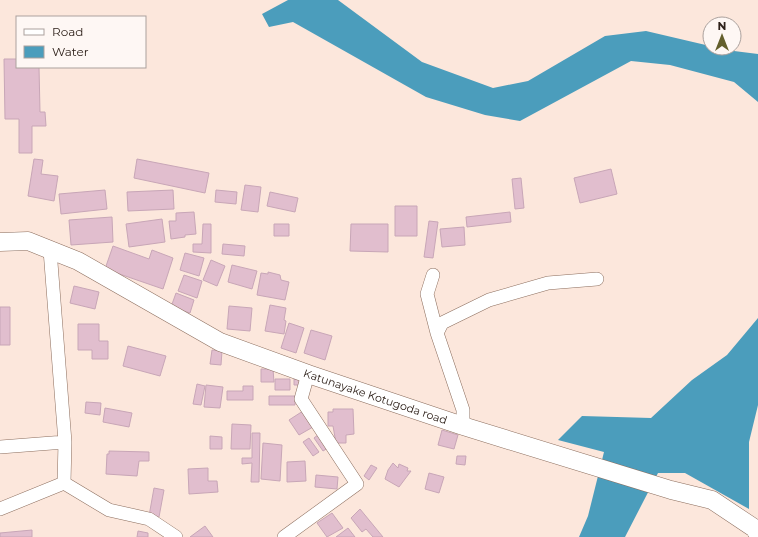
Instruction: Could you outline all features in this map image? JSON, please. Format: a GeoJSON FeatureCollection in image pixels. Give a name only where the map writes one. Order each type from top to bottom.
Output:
{"type":"FeatureCollection","features":[{"type":"Feature","properties":{"kind":"main road","name":"Katunayake Kotugoda road"},"geometry":{"type":"LineString","coordinates":[[0,242],[28,241],[50,250],[78,262],[220,342],[308,374],[463,426],[671,490],[712,500],[754,528],[758,534]]}},
{"type":"Feature","properties":{"kind":"street"},"geometry":{"type":"LineString","coordinates":[[50,250],[65,442],[64,484]]}},
{"type":"Feature","properties":{"kind":"street"},"geometry":{"type":"LineString","coordinates":[[433,275],[427,294],[437,332],[463,410],[463,426]]}},
{"type":"Feature","properties":{"kind":"street"},"geometry":{"type":"LineString","coordinates":[[437,332],[442,323],[489,300],[548,283],[596,279]]}},
{"type":"Feature","properties":{"kind":"street"},"geometry":{"type":"LineString","coordinates":[[284,537],[357,484],[301,399],[308,374]]}},
{"type":"Feature","properties":{"kind":"street"},"geometry":{"type":"LineString","coordinates":[[0,448],[65,442]]}},
{"type":"Feature","properties":{"kind":"street"},"geometry":{"type":"LineString","coordinates":[[0,508],[64,484]]}},
{"type":"Feature","properties":{"kind":"street"},"geometry":{"type":"LineString","coordinates":[[64,484],[109,510],[149,519],[176,537]]}},
{"type":"Feature","properties":{"kind":"water"},"geometry":{"type":"Polygon","coordinates":[[[288,0],[338,0],[422,62],[493,88],[528,81],[605,36],[646,31],[702,44],[702,56],[742,56],[742,52],[758,54],[758,102],[734,82],[670,65],[631,61],[520,121],[485,115],[426,97],[293,22],[269,27],[262,14],[288,0]]]}},
{"type":"Feature","properties":{"kind":"water"},"geometry":{"type":"Polygon","coordinates":[[[758,318],[758,405],[749,442],[749,509],[685,473],[658,473],[625,537],[579,537],[588,516],[604,452],[558,440],[582,416],[651,418],[692,380],[727,355],[758,318]]]}},
{"type":"Feature","properties":{"kind":"building"},"geometry":{"type":"Polygon","coordinates":[[[4,59],[16,59],[16,68],[39,68],[40,112],[45,112],[46,126],[32,126],[32,153],[19,153],[19,119],[5,119],[4,59]]]}},
{"type":"Feature","properties":{"kind":"building"},"geometry":{"type":"Polygon","coordinates":[[[34,159],[43,160],[41,174],[58,176],[54,201],[28,196],[34,159]]]}},
{"type":"Feature","properties":{"kind":"building"},"geometry":{"type":"Polygon","coordinates":[[[137,159],[209,173],[205,193],[134,178],[137,159]]]}},
{"type":"Feature","properties":{"kind":"building"},"geometry":{"type":"Polygon","coordinates":[[[611,169],[617,194],[580,203],[574,178],[611,169]]]}},
{"type":"Feature","properties":{"kind":"building"},"geometry":{"type":"Polygon","coordinates":[[[521,178],[524,208],[515,209],[512,179],[521,178]]]}},
{"type":"Feature","properties":{"kind":"building"},"geometry":{"type":"Polygon","coordinates":[[[245,185],[261,187],[258,212],[241,210],[245,185]]]}},
{"type":"Feature","properties":{"kind":"building"},"geometry":{"type":"Polygon","coordinates":[[[105,190],[107,209],[61,214],[59,194],[105,190]]]}},
{"type":"Feature","properties":{"kind":"building"},"geometry":{"type":"Polygon","coordinates":[[[173,190],[174,209],[128,211],[127,192],[173,190]]]}},
{"type":"Feature","properties":{"kind":"building"},"geometry":{"type":"Polygon","coordinates":[[[216,190],[237,192],[236,204],[215,202],[216,190]]]}},
{"type":"Feature","properties":{"kind":"building"},"geometry":{"type":"Polygon","coordinates":[[[270,192],[298,198],[295,212],[267,206],[270,192]]]}},
{"type":"Feature","properties":{"kind":"building"},"geometry":{"type":"Polygon","coordinates":[[[395,206],[417,206],[417,236],[395,236],[395,206]]]}},
{"type":"Feature","properties":{"kind":"building"},"geometry":{"type":"Polygon","coordinates":[[[194,212],[196,234],[171,239],[169,221],[176,221],[176,213],[194,212]]]}},
{"type":"Feature","properties":{"kind":"building"},"geometry":{"type":"Polygon","coordinates":[[[510,212],[511,222],[467,227],[466,217],[510,212]]]}},
{"type":"Feature","properties":{"kind":"building"},"geometry":{"type":"Polygon","coordinates":[[[112,217],[113,242],[71,245],[69,220],[112,217]]]}},
{"type":"Feature","properties":{"kind":"building"},"geometry":{"type":"Polygon","coordinates":[[[162,219],[165,242],[129,247],[126,224],[162,219]]]}},
{"type":"Feature","properties":{"kind":"building"},"geometry":{"type":"Polygon","coordinates":[[[429,221],[438,222],[433,258],[424,257],[429,221]]]}},
{"type":"Feature","properties":{"kind":"building"},"geometry":{"type":"Polygon","coordinates":[[[203,224],[211,224],[211,253],[193,252],[193,244],[202,244],[203,224]]]}},
{"type":"Feature","properties":{"kind":"building"},"geometry":{"type":"Polygon","coordinates":[[[274,224],[289,224],[289,236],[274,236],[274,224]]]}},
{"type":"Feature","properties":{"kind":"building"},"geometry":{"type":"Polygon","coordinates":[[[351,224],[388,224],[388,252],[350,251],[351,224]]]}},
{"type":"Feature","properties":{"kind":"building"},"geometry":{"type":"Polygon","coordinates":[[[464,227],[465,245],[442,247],[440,229],[464,227]]]}},
{"type":"Feature","properties":{"kind":"building"},"geometry":{"type":"Polygon","coordinates":[[[223,244],[245,246],[244,256],[222,254],[223,244]]]}},
{"type":"Feature","properties":{"kind":"building"},"geometry":{"type":"Polygon","coordinates":[[[113,246],[149,259],[152,250],[173,258],[163,289],[105,269],[113,246]]]}},
{"type":"Feature","properties":{"kind":"building"},"geometry":{"type":"Polygon","coordinates":[[[185,253],[204,258],[199,276],[180,270],[185,253]]]}},
{"type":"Feature","properties":{"kind":"building"},"geometry":{"type":"Polygon","coordinates":[[[211,260],[225,266],[217,286],[203,280],[211,260]]]}},
{"type":"Feature","properties":{"kind":"building"},"geometry":{"type":"Polygon","coordinates":[[[232,265],[257,271],[252,289],[228,282],[232,265]]]}},
{"type":"Feature","properties":{"kind":"building"},"geometry":{"type":"Polygon","coordinates":[[[268,272],[280,275],[281,280],[289,282],[285,300],[257,295],[261,273],[268,274],[268,272]]]}},
{"type":"Feature","properties":{"kind":"building"},"geometry":{"type":"Polygon","coordinates":[[[184,275],[202,281],[197,298],[178,291],[184,275]]]}},
{"type":"Feature","properties":{"kind":"building"},"geometry":{"type":"Polygon","coordinates":[[[74,286],[99,292],[95,309],[70,303],[74,286]]]}},
{"type":"Feature","properties":{"kind":"building"},"geometry":{"type":"Polygon","coordinates":[[[176,293],[194,300],[190,313],[171,307],[176,293]]]}},
{"type":"Feature","properties":{"kind":"building"},"geometry":{"type":"Polygon","coordinates":[[[270,305],[286,308],[284,334],[265,331],[270,305]]]}},
{"type":"Feature","properties":{"kind":"building"},"geometry":{"type":"Polygon","coordinates":[[[229,306],[252,308],[250,331],[227,329],[229,306]]]}},
{"type":"Feature","properties":{"kind":"building"},"geometry":{"type":"Polygon","coordinates":[[[0,307],[10,307],[10,345],[0,345],[0,307]]]}},
{"type":"Feature","properties":{"kind":"building"},"geometry":{"type":"Polygon","coordinates":[[[289,323],[304,328],[296,353],[281,348],[289,323]]]}},
{"type":"Feature","properties":{"kind":"building"},"geometry":{"type":"Polygon","coordinates":[[[78,324],[99,324],[99,341],[108,341],[108,359],[92,359],[92,350],[78,350],[78,324]]]}},
{"type":"Feature","properties":{"kind":"building"},"geometry":{"type":"Polygon","coordinates":[[[311,330],[332,336],[325,360],[304,353],[311,330]]]}},
{"type":"Feature","properties":{"kind":"building"},"geometry":{"type":"Polygon","coordinates":[[[128,346],[166,356],[160,376],[123,366],[128,346]]]}},
{"type":"Feature","properties":{"kind":"building"},"geometry":{"type":"Polygon","coordinates":[[[212,350],[222,351],[221,365],[210,364],[212,350]]]}},
{"type":"Feature","properties":{"kind":"building"},"geometry":{"type":"Polygon","coordinates":[[[261,369],[273,369],[274,382],[261,382],[261,369]]]}},
{"type":"Feature","properties":{"kind":"building"},"geometry":{"type":"Polygon","coordinates":[[[275,379],[290,379],[290,390],[275,390],[275,379]]]}},
{"type":"Feature","properties":{"kind":"building"},"geometry":{"type":"Polygon","coordinates":[[[294,379],[300,379],[300,385],[294,385],[294,379]]]}},
{"type":"Feature","properties":{"kind":"building"},"geometry":{"type":"Polygon","coordinates":[[[197,384],[205,386],[201,405],[193,404],[197,384]]]}},
{"type":"Feature","properties":{"kind":"building"},"geometry":{"type":"Polygon","coordinates":[[[206,385],[223,387],[220,408],[204,407],[206,385]]]}},
{"type":"Feature","properties":{"kind":"building"},"geometry":{"type":"Polygon","coordinates":[[[243,386],[253,386],[253,400],[227,400],[227,391],[243,391],[243,386]]]}},
{"type":"Feature","properties":{"kind":"building"},"geometry":{"type":"Polygon","coordinates":[[[269,396],[295,396],[295,405],[269,405],[269,396]]]}},
{"type":"Feature","properties":{"kind":"building"},"geometry":{"type":"Polygon","coordinates":[[[86,402],[101,403],[100,415],[85,413],[86,402]]]}},
{"type":"Feature","properties":{"kind":"building"},"geometry":{"type":"Polygon","coordinates":[[[105,408],[132,413],[129,427],[103,422],[105,408]]]}},
{"type":"Feature","properties":{"kind":"building"},"geometry":{"type":"Polygon","coordinates":[[[333,409],[353,409],[354,434],[346,435],[346,443],[336,443],[333,426],[328,426],[328,412],[333,412],[333,409]]]}},
{"type":"Feature","properties":{"kind":"building"},"geometry":{"type":"Polygon","coordinates":[[[303,411],[313,427],[299,435],[289,420],[303,411]]]}},
{"type":"Feature","properties":{"kind":"building"},"geometry":{"type":"Polygon","coordinates":[[[232,424],[251,425],[250,449],[231,449],[232,424]]]}},
{"type":"Feature","properties":{"kind":"building"},"geometry":{"type":"Polygon","coordinates":[[[442,430],[458,435],[454,449],[438,445],[442,430]]]}},
{"type":"Feature","properties":{"kind":"building"},"geometry":{"type":"Polygon","coordinates":[[[252,433],[260,433],[259,482],[251,482],[252,463],[242,464],[242,458],[252,458],[252,433]]]}},
{"type":"Feature","properties":{"kind":"building"},"geometry":{"type":"Polygon","coordinates":[[[319,434],[328,448],[323,451],[314,438],[319,434]]]}},
{"type":"Feature","properties":{"kind":"building"},"geometry":{"type":"Polygon","coordinates":[[[210,436],[222,437],[222,449],[210,449],[210,436]]]}},
{"type":"Feature","properties":{"kind":"building"},"geometry":{"type":"Polygon","coordinates":[[[309,438],[319,452],[313,456],[303,442],[309,438]]]}},
{"type":"Feature","properties":{"kind":"building"},"geometry":{"type":"Polygon","coordinates":[[[263,443],[282,445],[280,481],[261,479],[263,443]]]}},
{"type":"Feature","properties":{"kind":"building"},"geometry":{"type":"Polygon","coordinates":[[[109,451],[149,452],[149,461],[139,461],[137,476],[106,474],[107,454],[109,454],[109,451]]]}},
{"type":"Feature","properties":{"kind":"building"},"geometry":{"type":"Polygon","coordinates":[[[457,456],[466,456],[465,465],[456,464],[457,456]]]}},
{"type":"Feature","properties":{"kind":"building"},"geometry":{"type":"Polygon","coordinates":[[[305,461],[306,481],[287,482],[287,462],[305,461]]]}},
{"type":"Feature","properties":{"kind":"building"},"geometry":{"type":"Polygon","coordinates":[[[393,463],[398,468],[399,464],[408,468],[407,471],[411,471],[399,487],[385,479],[388,470],[393,463]]]}},
{"type":"Feature","properties":{"kind":"building"},"geometry":{"type":"Polygon","coordinates":[[[371,465],[377,468],[369,480],[364,476],[371,465]]]}},
{"type":"Feature","properties":{"kind":"building"},"geometry":{"type":"Polygon","coordinates":[[[208,468],[208,481],[217,481],[218,492],[189,494],[188,469],[208,468]]]}},
{"type":"Feature","properties":{"kind":"building"},"geometry":{"type":"Polygon","coordinates":[[[429,473],[444,477],[439,493],[425,489],[429,473]]]}},
{"type":"Feature","properties":{"kind":"building"},"geometry":{"type":"Polygon","coordinates":[[[316,475],[338,477],[337,489],[315,487],[316,475]]]}},
{"type":"Feature","properties":{"kind":"building"},"geometry":{"type":"Polygon","coordinates":[[[154,488],[164,490],[159,517],[149,516],[154,488]]]}},
{"type":"Feature","properties":{"kind":"building"},"geometry":{"type":"Polygon","coordinates":[[[360,509],[383,537],[373,537],[366,529],[362,532],[351,518],[360,509]]]}},
{"type":"Feature","properties":{"kind":"building"},"geometry":{"type":"Polygon","coordinates":[[[332,513],[343,528],[327,537],[317,523],[332,513]]]}},
{"type":"Feature","properties":{"kind":"building"},"geometry":{"type":"Polygon","coordinates":[[[205,526],[213,537],[190,537],[205,526]]]}},
{"type":"Feature","properties":{"kind":"building"},"geometry":{"type":"Polygon","coordinates":[[[348,528],[355,537],[336,537],[348,528]]]}},
{"type":"Feature","properties":{"kind":"building"},"geometry":{"type":"Polygon","coordinates":[[[32,530],[32,537],[0,537],[0,533],[32,530]]]}},
{"type":"Feature","properties":{"kind":"building"},"geometry":{"type":"Polygon","coordinates":[[[138,531],[148,533],[148,537],[137,537],[138,531]]]}}]}
